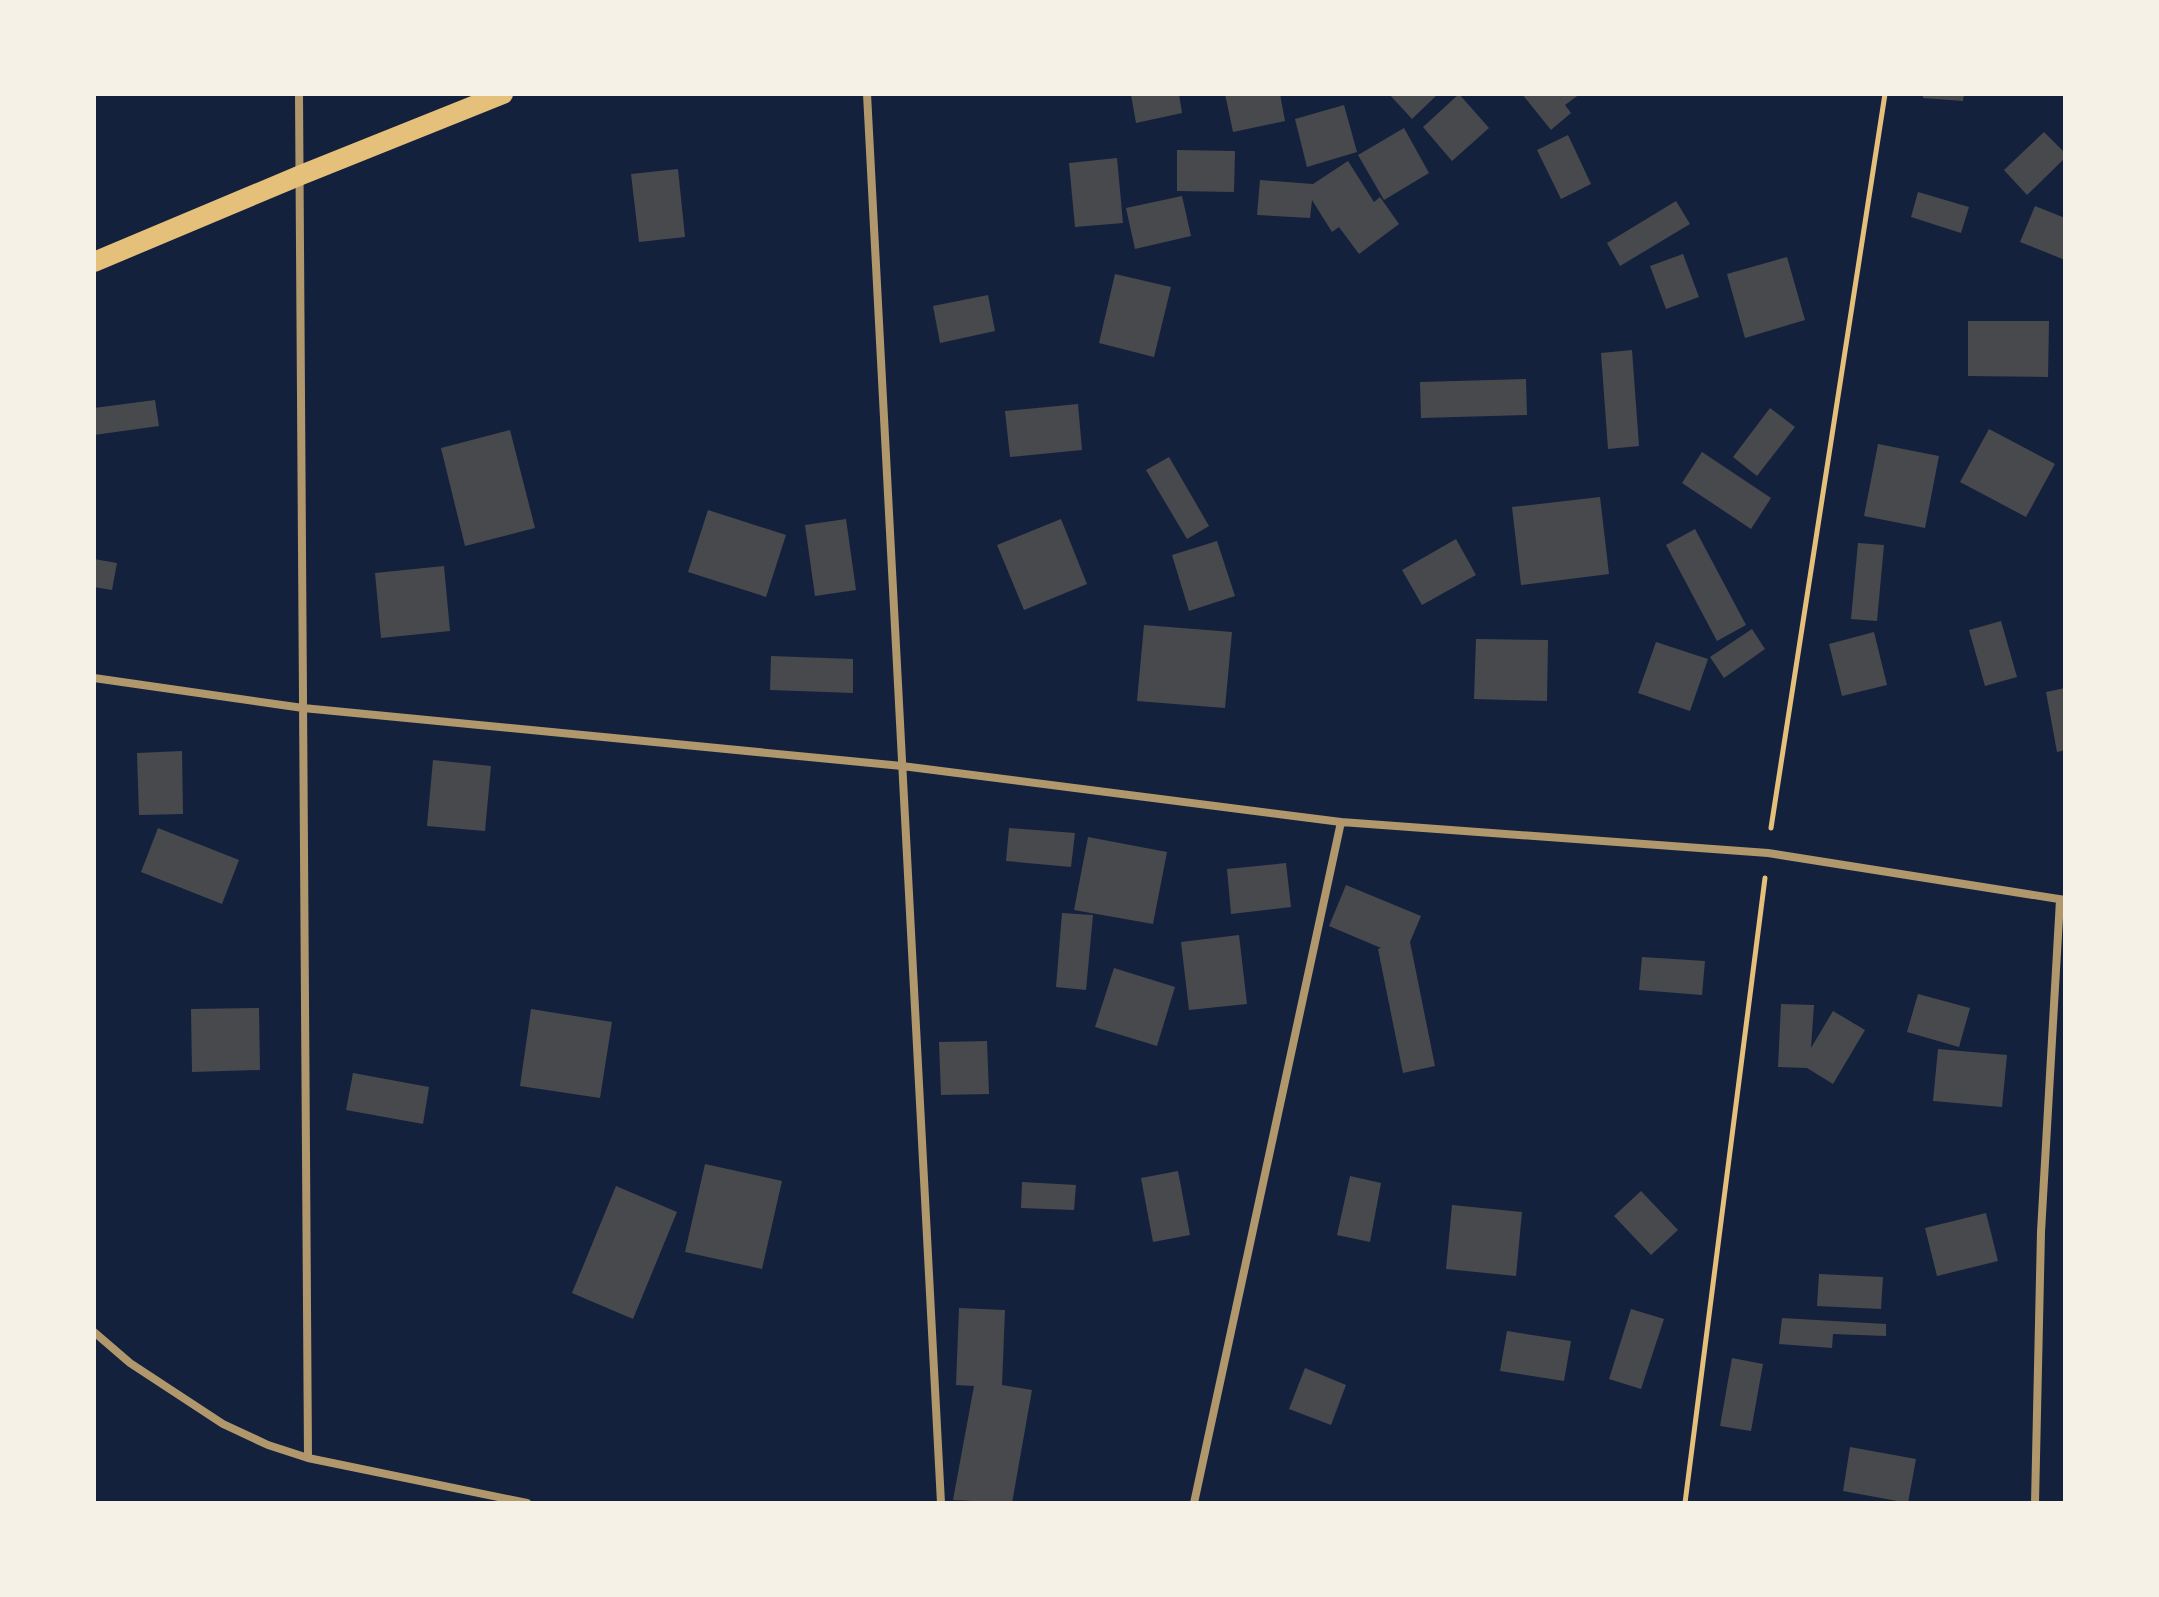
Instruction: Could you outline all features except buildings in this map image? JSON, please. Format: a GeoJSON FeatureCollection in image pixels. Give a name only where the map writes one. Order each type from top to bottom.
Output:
{"type":"FeatureCollection","features":[{"type":"Feature","properties":{"kind":"main road"},"geometry":{"type":"LineString","coordinates":[[94,262],[503,94]]}},
{"type":"Feature","properties":{"kind":"street"},"geometry":{"type":"LineString","coordinates":[[299,94],[308,1458]]}},
{"type":"Feature","properties":{"kind":"street"},"geometry":{"type":"LineString","coordinates":[[867,94],[941,1503]]}},
{"type":"Feature","properties":{"kind":"street"},"geometry":{"type":"LineString","coordinates":[[94,678],[303,708],[902,766],[1341,822],[1768,853],[2062,900],[2041,1232],[2035,1503]]}},
{"type":"Feature","properties":{"kind":"street"},"geometry":{"type":"LineString","coordinates":[[1194,1503],[1341,822]]}},
{"type":"Feature","properties":{"kind":"street"},"geometry":{"type":"LineString","coordinates":[[94,1332],[130,1363],[223,1424],[268,1445],[308,1458],[527,1503]]}},
{"type":"Feature","properties":{"kind":"path"},"geometry":{"type":"LineString","coordinates":[[1685,1503],[1768,853],[1885,94]]}}]}
